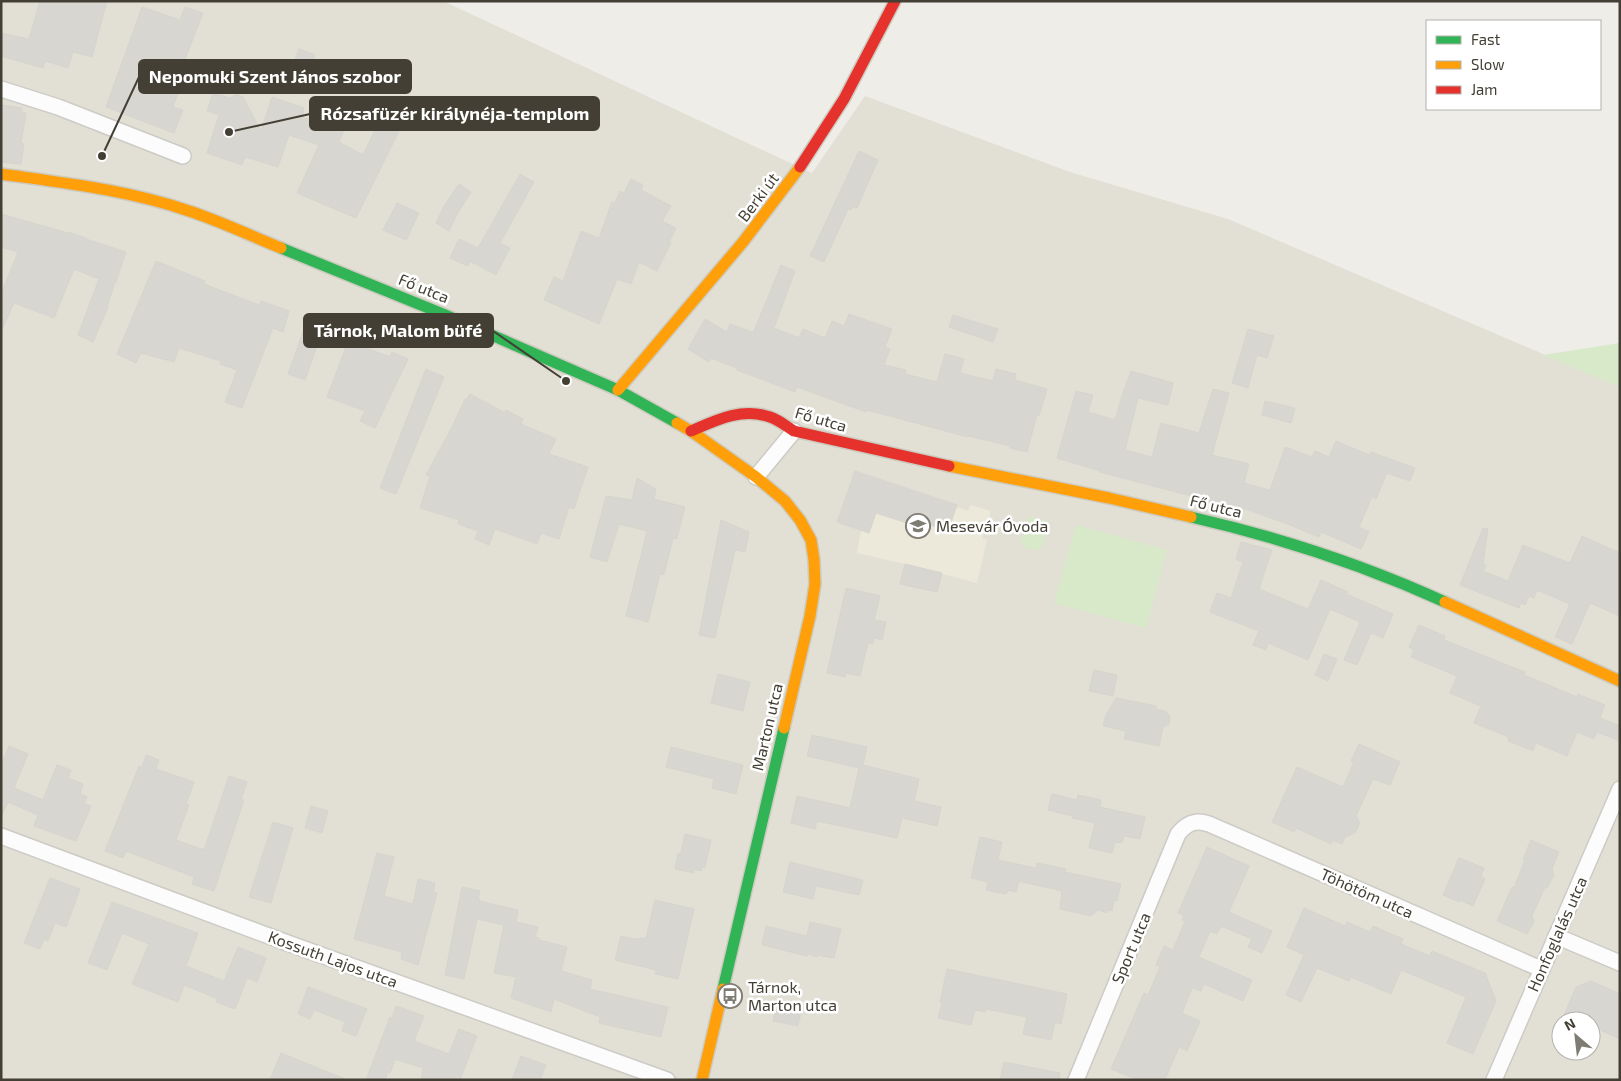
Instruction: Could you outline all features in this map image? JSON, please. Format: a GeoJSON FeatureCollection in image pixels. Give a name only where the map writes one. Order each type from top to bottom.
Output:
{"type":"FeatureCollection","features":[{"type":"Feature","properties":{"kind":"street","name":"Berki út"},"geometry":{"type":"LineString","coordinates":[[618,390],[748,237],[784,190],[818,140],[845,95],[895,1]]}},
{"type":"Feature","properties":{"kind":"street"},"geometry":{"type":"LineString","coordinates":[[1,89],[58,107],[183,156]]}},
{"type":"Feature","properties":{"kind":"street","name":"Fő utca"},"geometry":{"type":"LineString","coordinates":[[1,174],[100,188],[190,211],[443,314],[618,390],[691,431],[735,413],[755,413],[771,418],[794,430],[989,475],[1108,498],[1214,522],[1288,542],[1408,585],[1620,681]]}},
{"type":"Feature","properties":{"kind":"street"},"geometry":{"type":"LineString","coordinates":[[756,477],[794,430]]}},
{"type":"Feature","properties":{"kind":"street","name":"Marton utca"},"geometry":{"type":"LineString","coordinates":[[691,431],[756,477],[785,501],[800,520],[811,540],[814,560],[814,584],[810,616],[702,1080]]}},
{"type":"Feature","properties":{"kind":"street","name":"Honfoglalás utca"},"geometry":{"type":"LineString","coordinates":[[1494,1080],[1620,789]]}},
{"type":"Feature","properties":{"kind":"street","name":"Töhötöm utca"},"geometry":{"type":"LineString","coordinates":[[1193,822],[1201,821],[1209,824],[1541,969]]}},
{"type":"Feature","properties":{"kind":"street","name":"Sport utca"},"geometry":{"type":"LineString","coordinates":[[1076,1080],[1178,834],[1184,827],[1193,822]]}},
{"type":"Feature","properties":{"kind":"street","name":"Kossuth Lajos utca"},"geometry":{"type":"LineString","coordinates":[[1,836],[285,942],[667,1080]]}},
{"type":"Feature","properties":{"kind":"street"},"geometry":{"type":"LineString","coordinates":[[1556,936],[1620,963]]}},
{"type":"Feature","properties":{"kind":"shaded area"},"geometry":{"type":"Polygon","coordinates":[[[1,1],[443,1],[812,173],[865,96],[1070,172],[1228,219],[1620,387],[1620,1080],[1,1080],[1,1]]]}},
{"type":"Feature","properties":{"kind":"shaded area","name":"Mesevár Óvoda"},"geometry":{"type":"Polygon","coordinates":[[[855,471],[957,505],[957,507],[968,511],[971,505],[991,511],[982,538],[987,540],[977,583],[857,553],[861,530],[837,522],[855,471]]]}},
{"type":"Feature","properties":{"kind":"green space"},"geometry":{"type":"Polygon","coordinates":[[[1620,343],[1620,387],[1543,355],[1620,343]]]}},
{"type":"Feature","properties":{"kind":"green space"},"geometry":{"type":"Polygon","coordinates":[[[1027,517],[1049,522],[1041,548],[1037,550],[1025,548],[1020,539],[1027,532],[1027,517]]]}},
{"type":"Feature","properties":{"kind":"green space"},"geometry":{"type":"Polygon","coordinates":[[[1076,525],[1167,550],[1146,628],[1054,603],[1076,525]]]}},
{"type":"Feature","properties":{"kind":"building"},"geometry":{"type":"Polygon","coordinates":[[[40,1],[107,1],[92,57],[73,52],[68,68],[45,61],[43,68],[1,56],[1,33],[29,39],[40,1]]]}},
{"type":"Feature","properties":{"kind":"building"},"geometry":{"type":"Polygon","coordinates":[[[142,7],[180,20],[185,7],[203,13],[180,72],[185,74],[173,107],[183,110],[174,133],[106,107],[142,7]]]}},
{"type":"Feature","properties":{"kind":"building"},"geometry":{"type":"Polygon","coordinates":[[[299,49],[315,55],[308,77],[291,71],[299,49]]]}},
{"type":"Feature","properties":{"kind":"building"},"geometry":{"type":"Polygon","coordinates":[[[213,93],[230,98],[236,94],[243,97],[261,131],[272,97],[304,108],[302,117],[327,125],[338,101],[354,107],[339,142],[363,155],[380,120],[400,129],[356,218],[297,193],[319,145],[289,135],[278,167],[245,157],[242,165],[207,153],[219,115],[207,111],[213,93]]]}},
{"type":"Feature","properties":{"kind":"building"},"geometry":{"type":"Polygon","coordinates":[[[1,105],[22,108],[22,112],[26,113],[21,143],[24,144],[21,164],[1,162],[1,105]]]}},
{"type":"Feature","properties":{"kind":"building"},"geometry":{"type":"Polygon","coordinates":[[[859,151],[878,160],[857,208],[853,206],[851,210],[848,209],[824,262],[810,256],[859,151]]]}},
{"type":"Feature","properties":{"kind":"building"},"geometry":{"type":"Polygon","coordinates":[[[520,174],[534,182],[500,243],[510,248],[496,275],[470,261],[468,266],[450,258],[459,239],[478,248],[520,174]]]}},
{"type":"Feature","properties":{"kind":"building"},"geometry":{"type":"Polygon","coordinates":[[[631,179],[643,185],[641,190],[671,206],[662,221],[676,228],[657,271],[639,262],[631,284],[617,279],[599,324],[544,300],[554,277],[563,281],[581,231],[599,238],[612,202],[615,203],[620,191],[624,193],[631,179]]]}},
{"type":"Feature","properties":{"kind":"building"},"geometry":{"type":"Polygon","coordinates":[[[459,184],[471,192],[449,231],[436,223],[444,206],[459,184]]]}},
{"type":"Feature","properties":{"kind":"building"},"geometry":{"type":"Polygon","coordinates":[[[397,203],[419,213],[406,240],[383,230],[397,203]]]}},
{"type":"Feature","properties":{"kind":"building"},"geometry":{"type":"Polygon","coordinates":[[[1,214],[68,232],[126,252],[108,307],[93,342],[78,335],[99,279],[74,269],[54,318],[14,303],[1,331],[1,294],[18,252],[1,247],[1,214]]]}},
{"type":"Feature","properties":{"kind":"building"},"geometry":{"type":"Polygon","coordinates":[[[156,261],[205,281],[204,284],[259,305],[261,301],[289,311],[283,332],[273,328],[242,408],[225,402],[237,370],[220,364],[221,361],[179,348],[174,362],[141,353],[136,363],[117,354],[156,261]]]}},
{"type":"Feature","properties":{"kind":"building"},"geometry":{"type":"Polygon","coordinates":[[[781,265],[795,271],[774,328],[799,338],[803,329],[825,338],[832,321],[844,326],[849,314],[892,329],[885,347],[890,349],[884,365],[906,370],[905,374],[937,382],[945,354],[964,359],[960,373],[993,381],[996,369],[1016,374],[1015,380],[1047,389],[1039,416],[1037,415],[1027,452],[867,410],[866,412],[797,387],[795,392],[711,358],[709,362],[688,349],[705,319],[727,332],[730,324],[752,332],[754,331],[781,265]]]}},
{"type":"Feature","properties":{"kind":"building"},"geometry":{"type":"Polygon","coordinates":[[[953,315],[998,329],[993,342],[949,327],[953,315]]]}},
{"type":"Feature","properties":{"kind":"building"},"geometry":{"type":"Polygon","coordinates":[[[304,329],[321,335],[305,380],[288,374],[304,329]]]}},
{"type":"Feature","properties":{"kind":"building"},"geometry":{"type":"Polygon","coordinates":[[[1248,329],[1274,336],[1267,358],[1257,355],[1248,388],[1232,383],[1248,329]]]}},
{"type":"Feature","properties":{"kind":"building"},"geometry":{"type":"Polygon","coordinates":[[[351,334],[366,340],[364,347],[390,357],[392,352],[408,359],[375,428],[360,421],[365,411],[327,397],[351,334]]]}},
{"type":"Feature","properties":{"kind":"building"},"geometry":{"type":"Polygon","coordinates":[[[426,369],[444,377],[396,494],[380,488],[426,369]]]}},
{"type":"Feature","properties":{"kind":"building"},"geometry":{"type":"Polygon","coordinates":[[[1131,371],[1173,383],[1168,405],[1138,398],[1125,450],[1152,457],[1161,423],[1199,433],[1213,389],[1229,393],[1212,455],[1249,464],[1244,483],[1270,490],[1285,447],[1312,457],[1315,451],[1329,457],[1336,441],[1369,455],[1371,452],[1415,468],[1410,481],[1387,473],[1376,499],[1372,497],[1359,527],[1369,532],[1361,549],[1321,532],[1319,537],[1245,509],[1100,472],[1057,458],[1076,391],[1093,395],[1088,412],[1115,420],[1131,371]]]}},
{"type":"Feature","properties":{"kind":"building"},"geometry":{"type":"Polygon","coordinates":[[[470,394],[505,413],[506,410],[523,419],[521,424],[556,439],[549,454],[588,467],[574,509],[569,507],[559,539],[541,533],[537,544],[495,529],[489,545],[475,539],[478,531],[458,524],[459,520],[420,508],[430,476],[426,475],[465,399],[470,394]]]}},
{"type":"Feature","properties":{"kind":"building"},"geometry":{"type":"Polygon","coordinates":[[[1265,401],[1295,408],[1291,423],[1262,415],[1265,401]]]}},
{"type":"Feature","properties":{"kind":"building"},"geometry":{"type":"Polygon","coordinates":[[[855,471],[957,505],[948,531],[909,518],[907,523],[876,513],[869,533],[837,522],[855,471]]]}},
{"type":"Feature","properties":{"kind":"building"},"geometry":{"type":"Polygon","coordinates":[[[637,478],[656,489],[654,499],[685,507],[677,539],[673,538],[664,575],[660,574],[648,622],[626,616],[647,531],[619,524],[607,562],[590,557],[606,496],[632,500],[637,478]]]}},
{"type":"Feature","properties":{"kind":"building"},"geometry":{"type":"Polygon","coordinates":[[[721,520],[749,532],[745,552],[735,550],[715,638],[699,635],[721,520]]]}},
{"type":"Feature","properties":{"kind":"building"},"geometry":{"type":"Polygon","coordinates":[[[1483,528],[1488,529],[1483,564],[1486,565],[1483,571],[1508,581],[1523,545],[1570,563],[1582,536],[1620,553],[1620,616],[1590,603],[1572,644],[1555,637],[1570,604],[1537,590],[1534,598],[1529,596],[1525,605],[1521,603],[1519,608],[1460,585],[1483,528]]]}},
{"type":"Feature","properties":{"kind":"building"},"geometry":{"type":"Polygon","coordinates":[[[1241,542],[1272,550],[1259,589],[1308,609],[1321,580],[1348,592],[1346,594],[1393,614],[1383,638],[1371,633],[1357,665],[1344,660],[1360,622],[1330,609],[1308,660],[1268,643],[1266,650],[1253,645],[1259,631],[1210,612],[1217,593],[1231,598],[1243,562],[1236,559],[1241,542]]]}},
{"type":"Feature","properties":{"kind":"building"},"geometry":{"type":"Polygon","coordinates":[[[905,564],[942,573],[937,592],[900,584],[905,564]]]}},
{"type":"Feature","properties":{"kind":"building"},"geometry":{"type":"Polygon","coordinates":[[[846,588],[880,596],[874,620],[886,622],[882,640],[874,638],[873,644],[868,643],[860,676],[846,673],[845,677],[827,673],[846,588]]]}},
{"type":"Feature","properties":{"kind":"building"},"geometry":{"type":"Polygon","coordinates":[[[1419,625],[1445,636],[1444,640],[1525,672],[1524,675],[1577,697],[1578,694],[1605,705],[1600,718],[1620,726],[1620,741],[1597,732],[1594,739],[1577,732],[1567,756],[1536,743],[1533,751],[1508,741],[1509,737],[1474,723],[1481,706],[1450,693],[1457,676],[1411,657],[1414,650],[1409,647],[1419,625]]]}},
{"type":"Feature","properties":{"kind":"building"},"geometry":{"type":"Polygon","coordinates":[[[1324,654],[1337,659],[1328,681],[1315,675],[1324,654]]]}},
{"type":"Feature","properties":{"kind":"building"},"geometry":{"type":"Polygon","coordinates":[[[1094,670],[1117,675],[1113,696],[1089,691],[1094,670]]]}},
{"type":"Feature","properties":{"kind":"building"},"geometry":{"type":"Polygon","coordinates":[[[718,674],[750,682],[743,711],[711,703],[718,674]]]}},
{"type":"Feature","properties":{"kind":"building"},"geometry":{"type":"Polygon","coordinates":[[[1116,698],[1156,706],[1156,709],[1167,712],[1170,717],[1169,724],[1163,727],[1159,746],[1124,739],[1126,731],[1103,726],[1106,715],[1116,698]]]}},
{"type":"Feature","properties":{"kind":"building"},"geometry":{"type":"Polygon","coordinates":[[[812,735],[867,747],[863,765],[919,779],[914,801],[941,807],[937,826],[902,818],[897,838],[817,821],[815,829],[791,823],[797,796],[850,808],[859,768],[807,756],[812,735]]]}},
{"type":"Feature","properties":{"kind":"building"},"geometry":{"type":"Polygon","coordinates":[[[1359,744],[1400,762],[1390,785],[1373,779],[1356,816],[1360,823],[1355,833],[1345,837],[1342,844],[1333,840],[1331,844],[1296,828],[1294,832],[1272,822],[1297,767],[1343,787],[1354,762],[1351,761],[1359,744]]]}},
{"type":"Feature","properties":{"kind":"building"},"geometry":{"type":"Polygon","coordinates":[[[9,746],[28,754],[14,788],[43,800],[57,765],[71,770],[68,778],[83,784],[80,794],[87,797],[84,803],[91,806],[76,841],[34,826],[38,815],[8,802],[1,817],[1,765],[9,746]]]}},
{"type":"Feature","properties":{"kind":"building"},"geometry":{"type":"Polygon","coordinates":[[[671,747],[743,765],[736,794],[712,788],[714,779],[666,767],[671,747]]]}},
{"type":"Feature","properties":{"kind":"building"},"geometry":{"type":"Polygon","coordinates":[[[146,755],[159,760],[156,769],[194,782],[186,804],[189,805],[176,840],[204,850],[229,776],[247,782],[241,799],[244,800],[214,891],[192,884],[194,877],[126,851],[123,858],[105,851],[139,766],[142,767],[146,755]]]}},
{"type":"Feature","properties":{"kind":"building"},"geometry":{"type":"Polygon","coordinates":[[[1052,794],[1077,800],[1078,795],[1101,800],[1100,807],[1145,817],[1140,839],[1124,836],[1122,843],[1115,842],[1112,853],[1089,848],[1095,823],[1048,810],[1052,794]]]}},
{"type":"Feature","properties":{"kind":"building"},"geometry":{"type":"Polygon","coordinates":[[[311,806],[328,811],[322,833],[305,828],[311,806]]]}},
{"type":"Feature","properties":{"kind":"building"},"geometry":{"type":"Polygon","coordinates":[[[273,822],[293,828],[271,903],[249,897],[273,822]]]}},
{"type":"Feature","properties":{"kind":"building"},"geometry":{"type":"Polygon","coordinates":[[[685,834],[711,840],[705,868],[702,867],[701,871],[694,869],[694,873],[675,869],[678,853],[681,853],[685,834]]]}},
{"type":"Feature","properties":{"kind":"building"},"geometry":{"type":"Polygon","coordinates":[[[980,837],[1002,842],[998,860],[1036,868],[1037,863],[1066,869],[1065,872],[1121,884],[1117,901],[1114,900],[1112,911],[1107,910],[1107,913],[1098,910],[1091,916],[1060,909],[1062,891],[1019,881],[1016,892],[1008,890],[1006,894],[986,890],[988,882],[971,878],[980,837]]]}},
{"type":"Feature","properties":{"kind":"building"},"geometry":{"type":"Polygon","coordinates":[[[1531,840],[1559,852],[1552,869],[1554,875],[1547,888],[1545,887],[1532,916],[1534,922],[1527,934],[1497,921],[1512,887],[1514,888],[1531,840]]]}},
{"type":"Feature","properties":{"kind":"building"},"geometry":{"type":"Polygon","coordinates":[[[1207,847],[1249,866],[1229,912],[1272,931],[1262,953],[1248,947],[1252,939],[1221,926],[1217,934],[1210,931],[1199,957],[1252,980],[1243,1001],[1204,984],[1201,991],[1192,988],[1182,1013],[1200,1021],[1187,1051],[1179,1047],[1165,1080],[1138,1080],[1111,1069],[1144,993],[1148,995],[1160,967],[1156,965],[1164,946],[1173,950],[1185,921],[1182,920],[1184,915],[1178,913],[1207,847]]]}},
{"type":"Feature","properties":{"kind":"building"},"geometry":{"type":"Polygon","coordinates":[[[377,853],[394,857],[384,896],[413,904],[418,879],[435,883],[433,892],[437,893],[418,965],[401,959],[402,952],[354,939],[377,853]]]}},
{"type":"Feature","properties":{"kind":"building"},"geometry":{"type":"Polygon","coordinates":[[[1459,858],[1484,868],[1481,877],[1485,879],[1473,906],[1443,895],[1459,858]]]}},
{"type":"Feature","properties":{"kind":"building"},"geometry":{"type":"Polygon","coordinates":[[[790,862],[863,880],[859,895],[816,886],[813,899],[783,892],[790,862]]]}},
{"type":"Feature","properties":{"kind":"building"},"geometry":{"type":"Polygon","coordinates":[[[50,878],[80,889],[66,927],[55,923],[48,941],[44,939],[40,949],[24,943],[50,878]]]}},
{"type":"Feature","properties":{"kind":"building"},"geometry":{"type":"Polygon","coordinates":[[[462,887],[480,891],[479,901],[518,910],[516,922],[538,927],[535,937],[539,938],[539,940],[567,947],[561,971],[592,980],[590,989],[668,1007],[661,1037],[599,1023],[600,1017],[554,999],[551,1012],[511,998],[516,977],[494,973],[504,925],[477,919],[464,979],[445,975],[462,887]]]}},
{"type":"Feature","properties":{"kind":"building"},"geometry":{"type":"Polygon","coordinates":[[[655,900],[694,909],[678,979],[655,974],[656,970],[615,960],[621,936],[634,939],[646,938],[655,900]]]}},
{"type":"Feature","properties":{"kind":"building"},"geometry":{"type":"Polygon","coordinates":[[[112,902],[198,933],[186,966],[224,981],[238,947],[266,958],[257,982],[247,978],[235,1009],[216,1002],[218,999],[184,985],[178,1002],[132,984],[149,944],[122,933],[107,970],[88,963],[112,902]]]}},
{"type":"Feature","properties":{"kind":"building"},"geometry":{"type":"Polygon","coordinates":[[[1304,908],[1345,926],[1347,922],[1370,932],[1373,926],[1403,939],[1401,944],[1430,956],[1432,951],[1485,973],[1496,1001],[1473,1054],[1447,1043],[1466,997],[1401,970],[1391,994],[1351,977],[1349,981],[1317,968],[1301,1002],[1286,995],[1304,955],[1287,947],[1304,908]]]}},
{"type":"Feature","properties":{"kind":"building"},"geometry":{"type":"Polygon","coordinates":[[[810,922],[841,929],[834,958],[818,955],[817,957],[808,954],[807,956],[762,945],[766,926],[807,936],[810,922]]]}},
{"type":"Feature","properties":{"kind":"building"},"geometry":{"type":"Polygon","coordinates":[[[947,969],[1067,994],[1061,1024],[1055,1022],[1051,1040],[1023,1034],[1027,1017],[986,1009],[985,1012],[975,1010],[971,1025],[938,1018],[947,969]]]}},
{"type":"Feature","properties":{"kind":"building"},"geometry":{"type":"Polygon","coordinates":[[[1591,981],[1620,994],[1620,1039],[1601,1030],[1601,1011],[1566,1011],[1576,987],[1591,981]]]}},
{"type":"Feature","properties":{"kind":"building"},"geometry":{"type":"Polygon","coordinates":[[[308,987],[367,1009],[356,1036],[342,1031],[345,1022],[314,1010],[310,1019],[298,1014],[308,987]]]}},
{"type":"Feature","properties":{"kind":"building"},"geometry":{"type":"Polygon","coordinates":[[[777,1003],[802,1008],[798,1026],[773,1021],[777,1003]]]}},
{"type":"Feature","properties":{"kind":"building"},"geometry":{"type":"Polygon","coordinates":[[[396,1006],[424,1016],[414,1041],[449,1054],[459,1029],[477,1036],[460,1080],[421,1080],[423,1068],[395,1059],[390,1073],[388,1072],[385,1080],[366,1080],[396,1006]]]}},
{"type":"Feature","properties":{"kind":"building"},"geometry":{"type":"Polygon","coordinates":[[[281,1053],[345,1079],[345,1080],[270,1080],[281,1053]]]}},
{"type":"Feature","properties":{"kind":"building"},"geometry":{"type":"Polygon","coordinates":[[[521,1056],[546,1065],[540,1080],[512,1080],[521,1056]]]}},
{"type":"Feature","properties":{"kind":"building"},"geometry":{"type":"Polygon","coordinates":[[[1004,1062],[1060,1073],[1059,1080],[1000,1080],[1004,1062]]]}},
{"type":"Feature","properties":{"kind":"traffic: fast"},"geometry":{"type":"LineString","coordinates":[[281,248],[443,314],[618,390],[677,423]]}},
{"type":"Feature","properties":{"kind":"traffic: fast"},"geometry":{"type":"LineString","coordinates":[[1191,517],[1320,553],[1383,576],[1445,602]]}},
{"type":"Feature","properties":{"kind":"traffic: fast"},"geometry":{"type":"LineString","coordinates":[[723,989],[784,728]]}},
{"type":"Feature","properties":{"kind":"traffic: slow"},"geometry":{"type":"LineString","coordinates":[[618,390],[743,242],[800,167]]}},
{"type":"Feature","properties":{"kind":"traffic: slow"},"geometry":{"type":"LineString","coordinates":[[1,174],[119,192],[166,204],[212,219],[281,248]]}},
{"type":"Feature","properties":{"kind":"traffic: slow"},"geometry":{"type":"LineString","coordinates":[[677,423],[756,477],[785,501],[800,520],[811,540],[815,584],[810,616],[784,728]]}},
{"type":"Feature","properties":{"kind":"traffic: slow"},"geometry":{"type":"LineString","coordinates":[[949,466],[1109,498],[1191,517]]}},
{"type":"Feature","properties":{"kind":"traffic: slow"},"geometry":{"type":"LineString","coordinates":[[1445,602],[1620,681]]}},
{"type":"Feature","properties":{"kind":"traffic: slow"},"geometry":{"type":"LineString","coordinates":[[702,1080],[723,989]]}},
{"type":"Feature","properties":{"kind":"traffic: jam"},"geometry":{"type":"LineString","coordinates":[[800,167],[844,99],[895,1]]}},
{"type":"Feature","properties":{"kind":"traffic: jam"},"geometry":{"type":"LineString","coordinates":[[691,431],[729,416],[749,413],[760,414],[770,417],[794,431],[949,466]]}},
{"type":"Feature","properties":{"kind":"place","name":"Rózsafüzér királynéja-templom"},"geometry":{"type":"Point","coordinates":[229,132]}},
{"type":"Feature","properties":{"kind":"place","name":"Nepomuki Szent János szobor"},"geometry":{"type":"Point","coordinates":[102,156]}},
{"type":"Feature","properties":{"kind":"place","name":"Tárnok, Malom büfé"},"geometry":{"type":"Point","coordinates":[566,381]}},
{"type":"Feature","properties":{"kind":"place","name":"Mesevár Óvoda"},"geometry":{"type":"Point","coordinates":[918,526]}},
{"type":"Feature","properties":{"kind":"place","name":"Tárnok, Marton utca"},"geometry":{"type":"Point","coordinates":[730,996]}}]}
